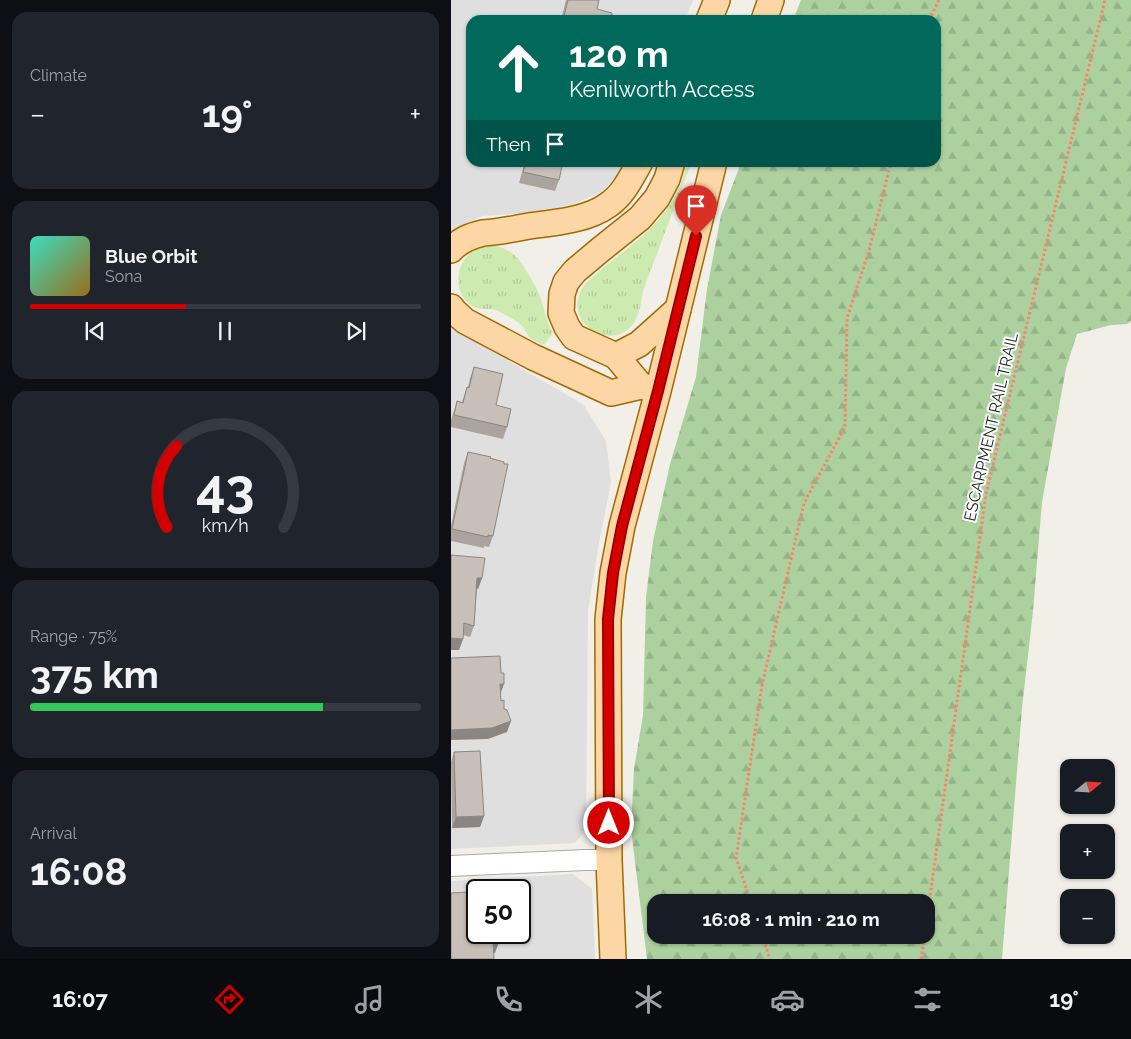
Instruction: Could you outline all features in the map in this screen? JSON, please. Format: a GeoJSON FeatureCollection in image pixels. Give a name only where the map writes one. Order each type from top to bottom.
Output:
{"type":"FeatureCollection","features":[{"type":"Feature","properties":{"kind":"main road"},"geometry":{"type":"LineString","coordinates":[[711,15],[717,0]]}},
{"type":"Feature","properties":{"kind":"main road"},"geometry":{"type":"LineString","coordinates":[[766,15],[771,0]]}},
{"type":"Feature","properties":{"kind":"main road"},"geometry":{"type":"LineString","coordinates":[[451,250],[460,241],[470,236],[564,221],[591,214],[607,206],[627,186],[637,167]]}},
{"type":"Feature","properties":{"kind":"main road"},"geometry":{"type":"LineString","coordinates":[[649,388],[616,356],[575,337],[567,327],[561,314],[562,294],[566,282],[575,271],[641,218],[657,198],[667,179],[671,167]]}},
{"type":"Feature","properties":{"kind":"main road"},"geometry":{"type":"LineString","coordinates":[[613,959],[609,860],[608,619],[613,573],[622,526],[634,480],[649,388],[678,309],[713,167]]}},
{"type":"Feature","properties":{"kind":"main road"},"geometry":{"type":"LineString","coordinates":[[451,307],[465,321],[533,357],[611,393],[649,388]]}},
{"type":"Feature","properties":{"kind":"main road"},"geometry":{"type":"LineString","coordinates":[[616,356],[639,344],[678,309]]}},
{"type":"Feature","properties":{"kind":"street"},"geometry":{"type":"LineString","coordinates":[[451,866],[609,860]]}},
{"type":"Feature","properties":{"kind":"path"},"geometry":{"type":"LineString","coordinates":[[932,15],[939,0]]}},
{"type":"Feature","properties":{"kind":"path","name":"ESCARPMENT RAIL TRAIL"},"geometry":{"type":"LineString","coordinates":[[930,894],[986,494],[1105,0]]}},
{"type":"Feature","properties":{"kind":"path"},"geometry":{"type":"LineString","coordinates":[[748,894],[736,858],[762,685],[804,503],[845,427],[847,318],[869,251],[890,167]]}},
{"type":"Feature","properties":{"kind":"path"},"geometry":{"type":"LineString","coordinates":[[765,944],[770,959]]}},
{"type":"Feature","properties":{"kind":"path"},"geometry":{"type":"LineString","coordinates":[[921,959],[924,944]]}},
{"type":"Feature","properties":{"kind":"shaded area"},"geometry":{"type":"Polygon","coordinates":[[[451,0],[693,0],[687,15],[466,15],[466,167],[624,167],[602,192],[568,206],[524,213],[482,216],[451,231],[451,0]]]}},
{"type":"Feature","properties":{"kind":"shaded area"},"geometry":{"type":"Polygon","coordinates":[[[451,328],[583,404],[606,441],[611,483],[588,611],[586,830],[575,843],[451,849],[451,328]]]}},
{"type":"Feature","properties":{"kind":"shaded area"},"geometry":{"type":"Polygon","coordinates":[[[573,874],[592,889],[595,959],[451,959],[451,881],[466,880],[466,944],[531,944],[531,879],[486,879],[573,874]]]}},
{"type":"Feature","properties":{"kind":"green space"},"geometry":{"type":"Polygon","coordinates":[[[801,0],[1131,0],[1131,321],[1127,324],[1111,325],[1077,334],[1066,368],[1042,502],[1033,611],[1022,708],[1002,959],[647,959],[631,829],[634,769],[643,715],[646,597],[653,541],[670,464],[696,377],[707,289],[721,215],[739,167],[941,167],[941,15],[795,15],[801,0]]]}},
{"type":"Feature","properties":{"kind":"green space"},"geometry":{"type":"Polygon","coordinates":[[[686,167],[690,167],[643,291],[635,321],[627,330],[616,335],[595,332],[586,326],[580,317],[578,306],[582,289],[590,279],[635,243],[656,223],[676,195],[686,167]]]}},
{"type":"Feature","properties":{"kind":"green space"},"geometry":{"type":"Polygon","coordinates":[[[491,245],[505,249],[514,255],[522,263],[535,286],[553,333],[544,345],[530,338],[521,325],[504,314],[494,310],[473,307],[464,299],[458,279],[461,265],[470,253],[491,245]]]}},
{"type":"Feature","properties":{"kind":"building"},"geometry":{"type":"Polygon","coordinates":[[[568,0],[599,0],[597,9],[612,13],[612,15],[564,15],[568,0]]]}},
{"type":"Feature","properties":{"kind":"building"},"geometry":{"type":"Polygon","coordinates":[[[524,167],[562,167],[559,180],[523,172],[524,167]]]}},
{"type":"Feature","properties":{"kind":"building"},"geometry":{"type":"Polygon","coordinates":[[[474,367],[503,374],[496,405],[511,409],[507,427],[454,415],[457,401],[463,403],[474,367]]]}},
{"type":"Feature","properties":{"kind":"building"},"geometry":{"type":"Polygon","coordinates":[[[468,452],[491,457],[504,462],[504,464],[508,464],[493,536],[488,535],[488,537],[452,529],[468,452]]]}},
{"type":"Feature","properties":{"kind":"building"},"geometry":{"type":"Polygon","coordinates":[[[451,555],[485,558],[482,578],[477,578],[474,626],[464,623],[463,639],[451,638],[451,555]]]}},
{"type":"Feature","properties":{"kind":"building"},"geometry":{"type":"Polygon","coordinates":[[[500,656],[501,673],[504,673],[504,684],[500,684],[501,701],[504,700],[504,709],[507,710],[511,721],[492,728],[451,730],[451,658],[500,656]]]}},
{"type":"Feature","properties":{"kind":"building"},"geometry":{"type":"Polygon","coordinates":[[[480,751],[484,816],[456,817],[454,752],[480,751]]]}},
{"type":"Feature","properties":{"kind":"building"},"geometry":{"type":"Polygon","coordinates":[[[466,892],[466,944],[493,944],[494,959],[451,959],[451,893],[466,892]]]}},
{"type":"Feature","properties":{"kind":"route"},"geometry":{"type":"LineString","coordinates":[[609,823],[608,619],[613,573],[622,526],[658,391],[696,236]]}}]}
